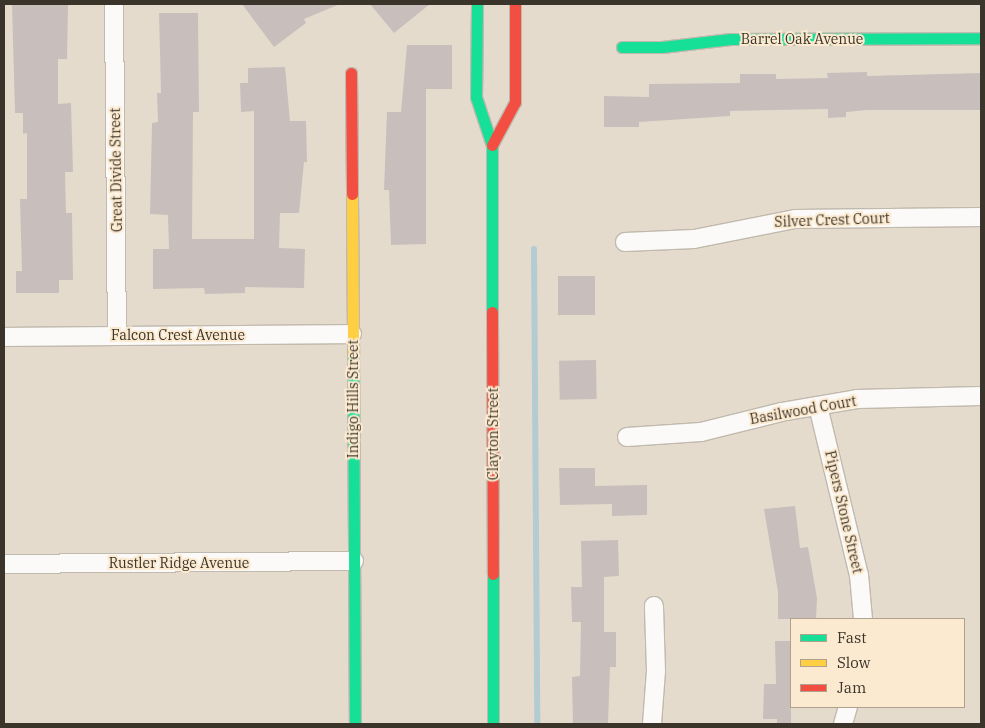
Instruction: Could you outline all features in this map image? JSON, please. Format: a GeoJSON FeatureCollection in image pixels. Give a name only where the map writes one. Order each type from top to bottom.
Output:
{"type":"FeatureCollection","features":[{"type":"Feature","properties":{"kind":"street","name":"Great Divide Street"},"geometry":{"type":"LineString","coordinates":[[114,4],[118,336]]}},
{"type":"Feature","properties":{"kind":"street","name":"Clayton Street"},"geometry":{"type":"LineString","coordinates":[[476,4],[476,97],[492,145],[493,724]]}},
{"type":"Feature","properties":{"kind":"street","name":"Clayton Street"},"geometry":{"type":"LineString","coordinates":[[492,145],[515,102],[515,4]]}},
{"type":"Feature","properties":{"kind":"street","name":"Barrel Oak Avenue"},"geometry":{"type":"LineString","coordinates":[[622,47],[662,47],[731,39],[981,38]]}},
{"type":"Feature","properties":{"kind":"street","name":"Indigo Hills Street"},"geometry":{"type":"LineString","coordinates":[[351,73],[354,724]]}},
{"type":"Feature","properties":{"kind":"street","name":"Silver Crest Court"},"geometry":{"type":"LineString","coordinates":[[625,242],[694,239],[795,219],[981,218]]}},
{"type":"Feature","properties":{"kind":"street","name":"Falcon Crest Avenue"},"geometry":{"type":"LineString","coordinates":[[4,337],[352,334]]}},
{"type":"Feature","properties":{"kind":"street","name":"Basilwood Court"},"geometry":{"type":"LineString","coordinates":[[627,437],[701,432],[857,399],[981,396]]}},
{"type":"Feature","properties":{"kind":"street","name":"Pipers Stone Street"},"geometry":{"type":"LineString","coordinates":[[818,406],[859,575],[863,618]]}},
{"type":"Feature","properties":{"kind":"street","name":"Rustler Ridge Avenue"},"geometry":{"type":"LineString","coordinates":[[4,564],[354,561]]}},
{"type":"Feature","properties":{"kind":"street"},"geometry":{"type":"LineString","coordinates":[[652,724],[656,671],[654,606]]}},
{"type":"Feature","properties":{"kind":"street"},"geometry":{"type":"LineString","coordinates":[[843,724],[848,708]]}},
{"type":"Feature","properties":{"kind":"building"},"geometry":{"type":"Polygon","coordinates":[[[12,4],[68,4],[67,59],[58,59],[58,104],[71,103],[73,172],[65,172],[66,213],[72,213],[73,280],[59,280],[59,293],[16,293],[16,271],[22,271],[20,199],[27,199],[27,133],[23,134],[23,113],[15,113],[12,4]]]}},
{"type":"Feature","properties":{"kind":"building"},"geometry":{"type":"Polygon","coordinates":[[[242,4],[340,4],[304,19],[306,23],[274,47],[242,4]]]}},
{"type":"Feature","properties":{"kind":"building"},"geometry":{"type":"Polygon","coordinates":[[[370,4],[430,4],[394,33],[370,4]]]}},
{"type":"Feature","properties":{"kind":"building"},"geometry":{"type":"Polygon","coordinates":[[[159,13],[198,13],[199,112],[193,112],[192,239],[254,239],[254,111],[241,112],[240,83],[248,83],[248,68],[285,67],[290,121],[306,121],[307,162],[304,162],[299,213],[280,213],[279,248],[305,249],[304,288],[245,287],[245,293],[205,294],[204,288],[153,289],[153,249],[169,249],[168,215],[150,214],[152,123],[158,122],[157,93],[161,93],[159,13]]]}},
{"type":"Feature","properties":{"kind":"building"},"geometry":{"type":"Polygon","coordinates":[[[407,45],[452,45],[452,89],[426,89],[426,244],[391,245],[389,190],[384,190],[387,112],[401,112],[407,45]]]}},
{"type":"Feature","properties":{"kind":"building"},"geometry":{"type":"Polygon","coordinates":[[[867,72],[867,76],[981,73],[981,110],[867,110],[846,112],[846,117],[828,118],[828,109],[730,111],[730,116],[639,122],[639,127],[604,127],[604,96],[649,97],[649,84],[740,83],[740,74],[776,74],[776,79],[828,78],[827,73],[867,72]]]}},
{"type":"Feature","properties":{"kind":"building"},"geometry":{"type":"Polygon","coordinates":[[[558,276],[595,276],[595,315],[558,315],[558,276]]]}},
{"type":"Feature","properties":{"kind":"building"},"geometry":{"type":"Polygon","coordinates":[[[596,360],[597,399],[560,400],[559,361],[596,360]]]}},
{"type":"Feature","properties":{"kind":"building"},"geometry":{"type":"Polygon","coordinates":[[[559,468],[595,468],[595,486],[647,485],[647,515],[612,516],[612,504],[560,505],[559,468]]]}},
{"type":"Feature","properties":{"kind":"building"},"geometry":{"type":"Polygon","coordinates":[[[795,506],[800,548],[808,547],[817,598],[816,618],[778,619],[778,592],[764,509],[795,506]]]}},
{"type":"Feature","properties":{"kind":"building"},"geometry":{"type":"Polygon","coordinates":[[[618,540],[619,576],[604,577],[604,632],[616,632],[616,667],[610,667],[608,724],[573,724],[572,677],[580,676],[581,622],[572,622],[571,587],[582,587],[581,541],[618,540]]]}},
{"type":"Feature","properties":{"kind":"building"},"geometry":{"type":"Polygon","coordinates":[[[775,641],[790,641],[791,724],[777,724],[777,719],[763,719],[764,684],[776,684],[775,641]]]}},
{"type":"Feature","properties":{"kind":"waterway"},"geometry":{"type":"LineString","coordinates":[[534,249],[537,724]]}},
{"type":"Feature","properties":{"kind":"traffic: fast"},"geometry":{"type":"LineString","coordinates":[[477,4],[476,97],[492,145],[492,312]]}},
{"type":"Feature","properties":{"kind":"traffic: fast"},"geometry":{"type":"LineString","coordinates":[[622,47],[662,47],[731,39],[981,38]]}},
{"type":"Feature","properties":{"kind":"traffic: fast"},"geometry":{"type":"LineString","coordinates":[[353,355],[355,724]]}},
{"type":"Feature","properties":{"kind":"traffic: fast"},"geometry":{"type":"LineString","coordinates":[[493,574],[493,724]]}},
{"type":"Feature","properties":{"kind":"traffic: slow"},"geometry":{"type":"LineString","coordinates":[[352,194],[353,355]]}},
{"type":"Feature","properties":{"kind":"traffic: jam"},"geometry":{"type":"LineString","coordinates":[[492,145],[515,102],[515,4]]}},
{"type":"Feature","properties":{"kind":"traffic: jam"},"geometry":{"type":"LineString","coordinates":[[351,73],[352,194]]}},
{"type":"Feature","properties":{"kind":"traffic: jam"},"geometry":{"type":"LineString","coordinates":[[492,312],[493,574]]}}]}
